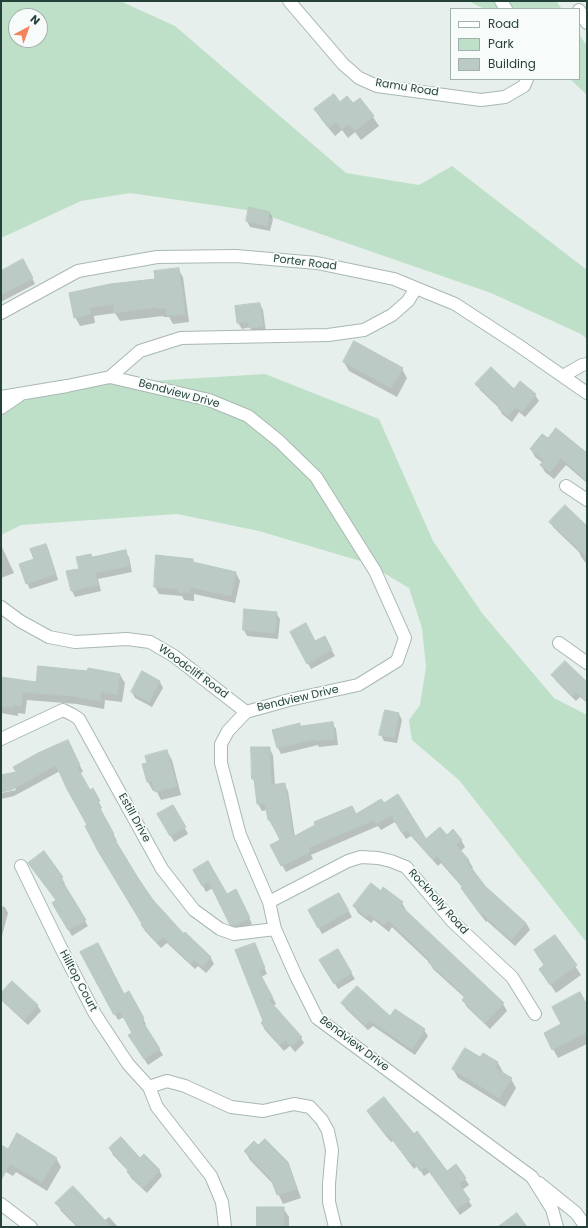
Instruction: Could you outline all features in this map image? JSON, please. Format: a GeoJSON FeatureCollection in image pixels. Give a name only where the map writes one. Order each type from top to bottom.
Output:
{"type":"FeatureCollection","features":[{"type":"Feature","properties":{"kind":"street","name":"Ramu Road"},"geometry":{"type":"LineString","coordinates":[[289,1],[343,64],[359,78],[377,86],[481,100],[504,97],[524,86],[527,80]]}},
{"type":"Feature","properties":{"kind":"street"},"geometry":{"type":"LineString","coordinates":[[580,12],[587,23]]}},
{"type":"Feature","properties":{"kind":"street","name":"Porter Road"},"geometry":{"type":"LineString","coordinates":[[1,313],[78,271],[158,257],[236,256],[317,263],[394,279],[456,304],[587,393]]}},
{"type":"Feature","properties":{"kind":"street"},"geometry":{"type":"LineString","coordinates":[[110,377],[140,351],[181,338],[328,335],[364,330],[392,315],[408,300],[416,288]]}},
{"type":"Feature","properties":{"kind":"street"},"geometry":{"type":"LineString","coordinates":[[563,376],[582,365],[587,364]]}},
{"type":"Feature","properties":{"kind":"street","name":"Bendview Drive"},"geometry":{"type":"LineString","coordinates":[[1,397],[110,377],[210,400],[248,416],[280,440],[316,477],[376,571],[405,638],[397,661],[358,685],[289,700],[246,712],[228,731],[221,744],[221,763],[240,835],[269,902],[276,929],[296,976],[317,1018],[532,1177],[552,1209],[557,1227]]}},
{"type":"Feature","properties":{"kind":"street"},"geometry":{"type":"LineString","coordinates":[[1,408],[22,393]]}},
{"type":"Feature","properties":{"kind":"street"},"geometry":{"type":"LineString","coordinates":[[566,486],[587,500]]}},
{"type":"Feature","properties":{"kind":"street","name":"Woodcliff Road"},"geometry":{"type":"LineString","coordinates":[[1,607],[20,621],[49,636],[75,642],[127,639],[150,642],[174,656],[246,712]]}},
{"type":"Feature","properties":{"kind":"street"},"geometry":{"type":"LineString","coordinates":[[559,643],[587,663]]}},
{"type":"Feature","properties":{"kind":"street","name":"Estill Drive"},"geometry":{"type":"LineString","coordinates":[[1,739],[63,710],[79,719],[162,869],[194,910],[220,929],[234,934],[276,929]]}},
{"type":"Feature","properties":{"kind":"street","name":"Rockholly Road"},"geometry":{"type":"LineString","coordinates":[[269,902],[348,861],[361,857],[378,858],[406,867],[453,922],[512,977],[536,1014]]}},
{"type":"Feature","properties":{"kind":"street","name":"Hilltop Court"},"geometry":{"type":"LineString","coordinates":[[21,866],[95,1014],[128,1064],[149,1087]]}},
{"type":"Feature","properties":{"kind":"street"},"geometry":{"type":"LineString","coordinates":[[225,1227],[222,1202],[211,1176],[157,1107],[149,1087],[167,1081],[185,1086],[231,1107],[263,1111],[294,1104],[310,1107],[322,1120],[328,1131],[332,1150],[329,1202],[335,1227]]}},
{"type":"Feature","properties":{"kind":"street"},"geometry":{"type":"LineString","coordinates":[[532,1177],[576,1213],[586,1227]]}},
{"type":"Feature","properties":{"kind":"street"},"geometry":{"type":"LineString","coordinates":[[1,1204],[32,1227]]}},
{"type":"Feature","properties":{"kind":"green space"},"geometry":{"type":"Polygon","coordinates":[[[1,1],[120,1],[175,26],[346,173],[419,185],[452,166],[587,270],[587,339],[581,334],[491,293],[254,211],[130,193],[81,201],[1,238],[1,1]]]}},
{"type":"Feature","properties":{"kind":"green space"},"geometry":{"type":"Polygon","coordinates":[[[469,1],[556,1],[561,8],[482,8],[469,1]]]}},
{"type":"Feature","properties":{"kind":"green space"},"geometry":{"type":"Polygon","coordinates":[[[580,36],[587,46],[587,95],[571,80],[580,80],[580,36]]]}},
{"type":"Feature","properties":{"kind":"green space"},"geometry":{"type":"Polygon","coordinates":[[[265,374],[379,419],[433,541],[482,613],[554,698],[587,715],[587,943],[459,780],[412,740],[409,720],[420,705],[426,667],[422,628],[409,588],[367,563],[259,531],[177,514],[21,525],[1,535],[1,403],[86,385],[265,374]]]}},
{"type":"Feature","properties":{"kind":"building"},"geometry":{"type":"Polygon","coordinates":[[[334,94],[340,102],[347,96],[353,103],[360,98],[374,116],[355,131],[349,124],[342,129],[336,122],[329,128],[314,109],[334,94]]]}},
{"type":"Feature","properties":{"kind":"building"},"geometry":{"type":"Polygon","coordinates":[[[249,207],[270,212],[267,226],[246,221],[249,207]]]}},
{"type":"Feature","properties":{"kind":"building"},"geometry":{"type":"Polygon","coordinates":[[[23,259],[33,278],[1,295],[1,271],[23,259]]]}},
{"type":"Feature","properties":{"kind":"building"},"geometry":{"type":"Polygon","coordinates":[[[179,268],[185,314],[167,316],[166,308],[158,309],[158,307],[114,313],[113,304],[89,308],[91,314],[74,318],[69,293],[110,284],[155,279],[154,271],[179,268]]]}},
{"type":"Feature","properties":{"kind":"building"},"geometry":{"type":"Polygon","coordinates":[[[260,303],[263,326],[249,328],[248,322],[237,323],[235,306],[260,303]]]}},
{"type":"Feature","properties":{"kind":"building"},"geometry":{"type":"Polygon","coordinates":[[[354,341],[403,368],[391,388],[343,362],[354,341]]]}},
{"type":"Feature","properties":{"kind":"building"},"geometry":{"type":"Polygon","coordinates":[[[491,367],[514,389],[520,381],[536,394],[522,412],[516,407],[508,416],[498,408],[499,406],[475,384],[491,367]]]}},
{"type":"Feature","properties":{"kind":"building"},"geometry":{"type":"Polygon","coordinates":[[[556,428],[587,453],[587,481],[561,458],[550,472],[540,465],[544,460],[530,449],[542,434],[548,438],[556,428]]]}},
{"type":"Feature","properties":{"kind":"building"},"geometry":{"type":"Polygon","coordinates":[[[565,505],[587,526],[587,557],[549,522],[565,505]]]}},
{"type":"Feature","properties":{"kind":"building"},"geometry":{"type":"Polygon","coordinates":[[[46,544],[56,574],[26,584],[19,564],[34,559],[30,549],[46,544]]]}},
{"type":"Feature","properties":{"kind":"building"},"geometry":{"type":"Polygon","coordinates":[[[126,550],[129,566],[95,573],[98,585],[71,591],[66,571],[79,569],[76,557],[91,554],[92,557],[126,550]]]}},
{"type":"Feature","properties":{"kind":"building"},"geometry":{"type":"Polygon","coordinates":[[[156,555],[193,559],[193,562],[236,572],[231,596],[190,587],[190,593],[178,592],[179,589],[154,587],[156,555]]]}},
{"type":"Feature","properties":{"kind":"building"},"geometry":{"type":"Polygon","coordinates":[[[244,609],[277,612],[275,633],[243,630],[244,609]]]}},
{"type":"Feature","properties":{"kind":"building"},"geometry":{"type":"Polygon","coordinates":[[[306,623],[315,641],[325,636],[332,650],[307,664],[290,632],[306,623]]]}},
{"type":"Feature","properties":{"kind":"building"},"geometry":{"type":"Polygon","coordinates":[[[565,661],[587,682],[587,702],[576,692],[573,696],[551,675],[565,661]]]}},
{"type":"Feature","properties":{"kind":"building"},"geometry":{"type":"Polygon","coordinates":[[[38,666],[87,671],[88,668],[120,674],[117,695],[101,692],[100,701],[72,696],[23,692],[21,706],[14,705],[13,708],[1,706],[1,677],[36,682],[38,666]]]}},
{"type":"Feature","properties":{"kind":"building"},"geometry":{"type":"Polygon","coordinates":[[[142,671],[160,681],[149,702],[131,692],[142,671]]]}},
{"type":"Feature","properties":{"kind":"building"},"geometry":{"type":"Polygon","coordinates":[[[385,710],[399,713],[394,738],[379,735],[385,710]]]}},
{"type":"Feature","properties":{"kind":"building"},"geometry":{"type":"Polygon","coordinates":[[[333,722],[335,739],[315,741],[315,739],[277,748],[272,730],[300,723],[300,726],[333,722]]]}},
{"type":"Feature","properties":{"kind":"building"},"geometry":{"type":"Polygon","coordinates":[[[68,740],[80,765],[77,767],[90,790],[93,788],[100,801],[97,803],[114,834],[112,835],[138,878],[153,900],[184,934],[185,932],[211,957],[202,967],[194,960],[191,964],[163,937],[157,943],[141,925],[142,924],[98,851],[85,826],[87,825],[67,789],[56,765],[11,790],[1,792],[1,775],[16,772],[13,767],[38,753],[68,740]]]}},
{"type":"Feature","properties":{"kind":"building"},"geometry":{"type":"Polygon","coordinates":[[[251,747],[270,747],[271,785],[285,783],[293,837],[315,825],[314,822],[352,806],[356,814],[381,799],[384,803],[398,794],[426,839],[440,827],[447,835],[453,829],[462,840],[456,845],[469,860],[467,862],[485,886],[526,923],[511,940],[483,914],[481,915],[461,888],[463,886],[437,856],[433,860],[407,830],[402,833],[391,815],[376,824],[374,820],[308,848],[310,852],[281,866],[270,845],[280,840],[270,820],[268,820],[265,803],[257,804],[254,779],[252,779],[251,747]]]}},
{"type":"Feature","properties":{"kind":"building"},"geometry":{"type":"Polygon","coordinates":[[[167,750],[177,786],[155,792],[152,781],[147,782],[142,764],[147,763],[145,756],[167,750]]]}},
{"type":"Feature","properties":{"kind":"building"},"geometry":{"type":"Polygon","coordinates":[[[173,805],[186,827],[170,836],[157,814],[173,805]]]}},
{"type":"Feature","properties":{"kind":"building"},"geometry":{"type":"Polygon","coordinates":[[[44,851],[63,877],[61,879],[86,920],[68,930],[52,903],[56,900],[28,863],[44,851]]]}},
{"type":"Feature","properties":{"kind":"building"},"geometry":{"type":"Polygon","coordinates":[[[208,861],[227,894],[236,889],[250,918],[233,926],[230,925],[209,882],[202,886],[193,870],[208,861]]]}},
{"type":"Feature","properties":{"kind":"building"},"geometry":{"type":"Polygon","coordinates":[[[371,883],[381,891],[383,887],[403,902],[400,905],[504,1003],[485,1023],[462,1000],[465,996],[428,962],[430,960],[388,920],[384,925],[369,914],[367,917],[353,906],[371,883]]]}},
{"type":"Feature","properties":{"kind":"building"},"geometry":{"type":"Polygon","coordinates":[[[339,893],[349,911],[318,928],[308,910],[339,893]]]}},
{"type":"Feature","properties":{"kind":"building"},"geometry":{"type":"Polygon","coordinates":[[[555,935],[577,965],[550,985],[539,969],[544,965],[534,950],[555,935]]]}},
{"type":"Feature","properties":{"kind":"building"},"geometry":{"type":"Polygon","coordinates":[[[98,943],[124,994],[129,991],[144,1018],[141,1019],[160,1049],[144,1059],[128,1035],[132,1033],[120,1011],[114,1015],[80,952],[98,943]]]}},
{"type":"Feature","properties":{"kind":"building"},"geometry":{"type":"Polygon","coordinates":[[[255,943],[265,968],[258,970],[273,998],[269,1000],[302,1037],[291,1046],[286,1040],[280,1045],[261,1023],[263,1021],[235,950],[255,943]]]}},
{"type":"Feature","properties":{"kind":"building"},"geometry":{"type":"Polygon","coordinates":[[[338,949],[352,973],[334,984],[319,960],[338,949]]]}},
{"type":"Feature","properties":{"kind":"building"},"geometry":{"type":"Polygon","coordinates":[[[12,981],[38,1005],[24,1020],[1,999],[1,993],[12,981]]]}},
{"type":"Feature","properties":{"kind":"building"},"geometry":{"type":"Polygon","coordinates":[[[357,986],[390,1016],[395,1009],[425,1029],[412,1049],[369,1020],[365,1025],[341,1003],[357,986]]]}},
{"type":"Feature","properties":{"kind":"building"},"geometry":{"type":"Polygon","coordinates":[[[580,992],[587,1005],[587,1032],[552,1050],[544,1033],[561,1024],[552,1007],[580,992]]]}},
{"type":"Feature","properties":{"kind":"building"},"geometry":{"type":"Polygon","coordinates":[[[465,1048],[480,1057],[483,1053],[498,1062],[495,1068],[512,1078],[499,1098],[452,1069],[465,1048]]]}},
{"type":"Feature","properties":{"kind":"building"},"geometry":{"type":"Polygon","coordinates":[[[384,1097],[414,1134],[417,1131],[447,1171],[456,1164],[466,1178],[459,1184],[470,1200],[456,1209],[426,1167],[420,1171],[413,1161],[410,1163],[389,1135],[387,1137],[367,1111],[384,1097]]]}},
{"type":"Feature","properties":{"kind":"building"},"geometry":{"type":"Polygon","coordinates":[[[17,1133],[57,1158],[42,1182],[10,1164],[1,1180],[1,1145],[8,1149],[17,1133]]]}},
{"type":"Feature","properties":{"kind":"building"},"geometry":{"type":"Polygon","coordinates":[[[121,1137],[140,1158],[144,1154],[160,1170],[143,1188],[127,1172],[128,1170],[109,1148],[121,1137]]]}},
{"type":"Feature","properties":{"kind":"building"},"geometry":{"type":"Polygon","coordinates":[[[265,1139],[288,1162],[297,1189],[277,1195],[271,1179],[244,1151],[254,1141],[258,1145],[265,1139]]]}},
{"type":"Feature","properties":{"kind":"building"},"geometry":{"type":"Polygon","coordinates":[[[73,1186],[111,1227],[79,1227],[55,1203],[73,1186]]]}},
{"type":"Feature","properties":{"kind":"building"},"geometry":{"type":"Polygon","coordinates":[[[257,1207],[284,1207],[284,1227],[257,1227],[257,1207]]]}},
{"type":"Feature","properties":{"kind":"building"},"geometry":{"type":"Polygon","coordinates":[[[517,1213],[527,1227],[498,1227],[517,1213]]]}}]}
